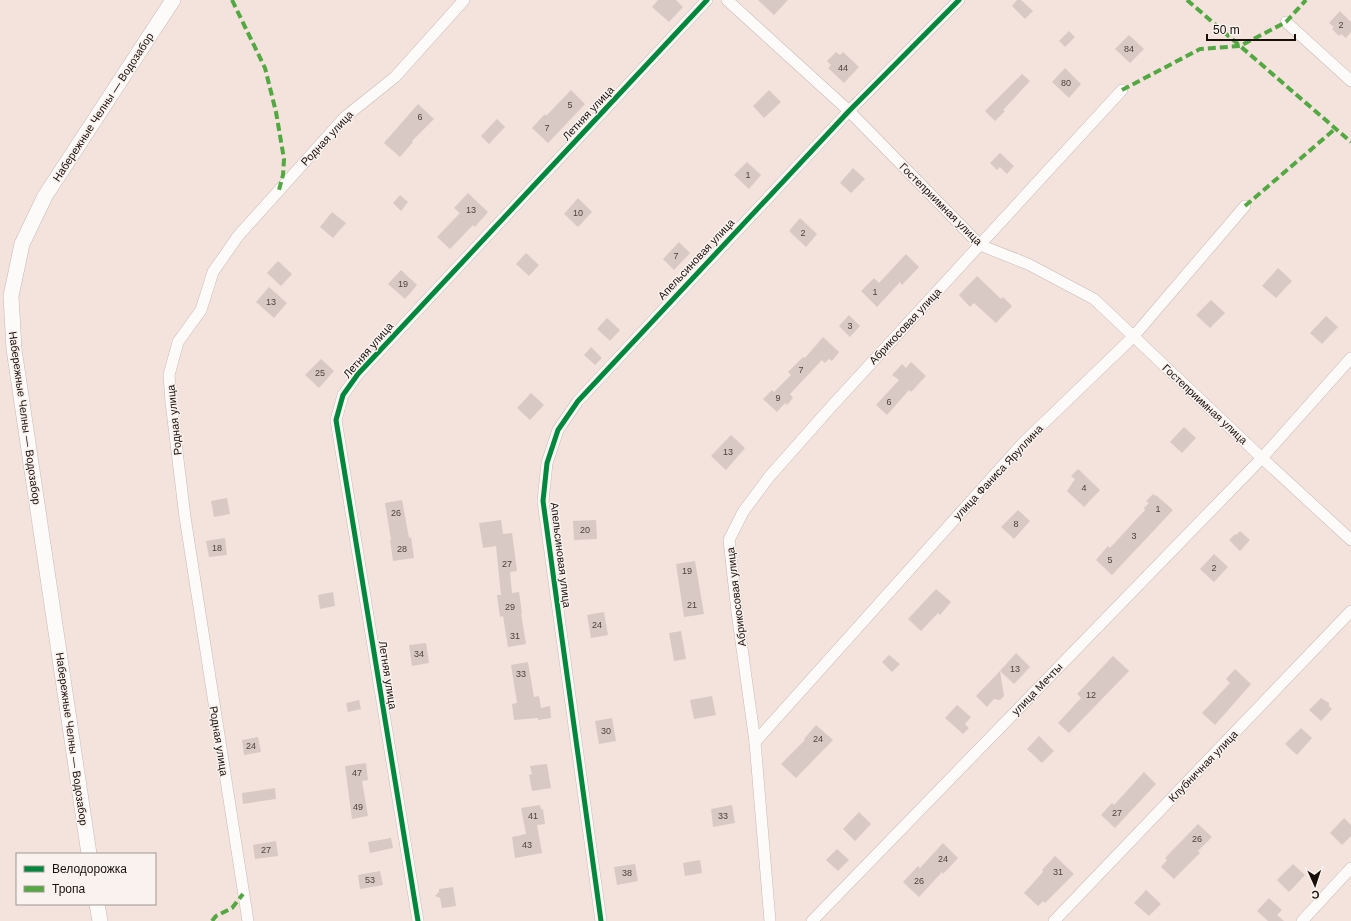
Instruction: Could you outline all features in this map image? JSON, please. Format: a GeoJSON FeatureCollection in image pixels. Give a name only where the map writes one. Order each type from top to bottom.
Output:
{"type":"FeatureCollection","features":[{"type":"Feature","properties":{"kind":"main road","name":"Набережные Челны — Водозабор"},"geometry":{"type":"LineString","coordinates":[[89,853],[14,349],[11,296],[22,244],[46,196],[173,0]]}},
{"type":"Feature","properties":{"kind":"main road"},"geometry":{"type":"LineString","coordinates":[[97,905],[100,921]]}},
{"type":"Feature","properties":{"kind":"street","name":"Родная улица"},"geometry":{"type":"LineString","coordinates":[[248,921],[185,517],[169,375],[178,342],[201,310],[213,272],[238,236],[345,117],[395,77],[464,0]]}},
{"type":"Feature","properties":{"kind":"street","name":"Летняя улица"},"geometry":{"type":"LineString","coordinates":[[418,921],[336,420],[343,395],[358,374],[707,0]]}},
{"type":"Feature","properties":{"kind":"street","name":"Гостеприимная улица"},"geometry":{"type":"LineString","coordinates":[[727,0],[849,111],[980,245],[1028,264],[1094,299],[1351,540]]}},
{"type":"Feature","properties":{"kind":"street","name":"Апельсиновая улица"},"geometry":{"type":"LineString","coordinates":[[601,921],[543,501],[547,463],[558,430],[578,401],[849,111],[959,0]]}},
{"type":"Feature","properties":{"kind":"street"},"geometry":{"type":"LineString","coordinates":[[1286,22],[1351,81]]}},
{"type":"Feature","properties":{"kind":"street","name":"Абрикосовая улица"},"geometry":{"type":"LineString","coordinates":[[770,921],[756,742],[737,612],[729,540],[742,512],[769,478],[830,408],[1122,90]]}},
{"type":"Feature","properties":{"kind":"street","name":"улица Фаниса Яруллина"},"geometry":{"type":"LineString","coordinates":[[756,742],[1023,442],[1133,337],[1245,206]]}},
{"type":"Feature","properties":{"kind":"street","name":"улица Мечты"},"geometry":{"type":"LineString","coordinates":[[812,921],[1262,458],[1351,358]]}},
{"type":"Feature","properties":{"kind":"street","name":"Клубничная улица"},"geometry":{"type":"LineString","coordinates":[[1054,921],[1351,611]]}},
{"type":"Feature","properties":{"kind":"street"},"geometry":{"type":"LineString","coordinates":[[1302,921],[1351,868]]}},
{"type":"Feature","properties":{"kind":"building"},"geometry":{"type":"Polygon","coordinates":[[[658,0],[676,0],[683,7],[669,22],[652,7],[658,0]]]}},
{"type":"Feature","properties":{"kind":"building"},"geometry":{"type":"Polygon","coordinates":[[[758,0],[788,0],[774,15],[758,0]]]}},
{"type":"Feature","properties":{"kind":"building"},"geometry":{"type":"Polygon","coordinates":[[[1017,0],[1021,0],[1033,11],[1025,19],[1012,6],[1017,0]]]}},
{"type":"Feature","properties":{"kind":"building"},"geometry":{"type":"Polygon","coordinates":[[[1340,11],[1351,22],[1351,32],[1346,38],[1341,34],[1339,36],[1332,29],[1334,27],[1329,23],[1340,11]]]}},
{"type":"Feature","properties":{"kind":"building"},"geometry":{"type":"Polygon","coordinates":[[[1069,31],[1075,37],[1065,47],[1059,41],[1069,31]]]}},
{"type":"Feature","properties":{"kind":"building"},"geometry":{"type":"Polygon","coordinates":[[[1129,35],[1144,49],[1130,63],[1115,49],[1129,35]]]}},
{"type":"Feature","properties":{"kind":"building"},"geometry":{"type":"Polygon","coordinates":[[[836,52],[840,55],[843,52],[859,67],[844,83],[828,68],[831,65],[827,61],[836,52]]]}},
{"type":"Feature","properties":{"kind":"building"},"geometry":{"type":"Polygon","coordinates":[[[1065,68],[1081,84],[1069,98],[1052,82],[1065,68]]]}},
{"type":"Feature","properties":{"kind":"building"},"geometry":{"type":"Polygon","coordinates":[[[1022,74],[1030,81],[1003,110],[1005,111],[995,121],[985,111],[1022,74]]]}},
{"type":"Feature","properties":{"kind":"building"},"geometry":{"type":"Polygon","coordinates":[[[571,90],[585,104],[548,143],[532,128],[571,90]]]}},
{"type":"Feature","properties":{"kind":"building"},"geometry":{"type":"Polygon","coordinates":[[[769,90],[781,102],[764,118],[753,106],[769,90]]]}},
{"type":"Feature","properties":{"kind":"building"},"geometry":{"type":"Polygon","coordinates":[[[418,104],[434,119],[412,141],[413,142],[400,157],[384,143],[418,104]]]}},
{"type":"Feature","properties":{"kind":"building"},"geometry":{"type":"Polygon","coordinates":[[[497,119],[505,127],[489,144],[481,136],[497,119]]]}},
{"type":"Feature","properties":{"kind":"building"},"geometry":{"type":"Polygon","coordinates":[[[1000,153],[1014,166],[1007,174],[1000,167],[997,170],[990,163],[1000,153]]]}},
{"type":"Feature","properties":{"kind":"building"},"geometry":{"type":"Polygon","coordinates":[[[747,162],[761,175],[749,189],[734,175],[747,162]]]}},
{"type":"Feature","properties":{"kind":"building"},"geometry":{"type":"Polygon","coordinates":[[[853,168],[865,179],[851,193],[840,183],[853,168]]]}},
{"type":"Feature","properties":{"kind":"building"},"geometry":{"type":"Polygon","coordinates":[[[468,193],[488,212],[475,227],[473,225],[450,249],[437,237],[460,213],[454,208],[468,193]]]}},
{"type":"Feature","properties":{"kind":"building"},"geometry":{"type":"Polygon","coordinates":[[[400,195],[408,202],[401,211],[393,203],[400,195]]]}},
{"type":"Feature","properties":{"kind":"building"},"geometry":{"type":"Polygon","coordinates":[[[578,198],[592,212],[578,227],[564,214],[578,198]]]}},
{"type":"Feature","properties":{"kind":"building"},"geometry":{"type":"Polygon","coordinates":[[[332,212],[346,223],[333,238],[320,227],[332,212]]]}},
{"type":"Feature","properties":{"kind":"building"},"geometry":{"type":"Polygon","coordinates":[[[800,218],[817,234],[806,247],[789,231],[800,218]]]}},
{"type":"Feature","properties":{"kind":"building"},"geometry":{"type":"Polygon","coordinates":[[[679,242],[690,253],[674,270],[663,259],[679,242]]]}},
{"type":"Feature","properties":{"kind":"building"},"geometry":{"type":"Polygon","coordinates":[[[526,253],[539,265],[529,276],[516,264],[526,253]]]}},
{"type":"Feature","properties":{"kind":"building"},"geometry":{"type":"Polygon","coordinates":[[[906,254],[919,267],[902,285],[900,282],[877,307],[861,291],[874,278],[879,283],[906,254]]]}},
{"type":"Feature","properties":{"kind":"building"},"geometry":{"type":"Polygon","coordinates":[[[278,261],[292,274],[281,286],[267,273],[278,261]]]}},
{"type":"Feature","properties":{"kind":"building"},"geometry":{"type":"Polygon","coordinates":[[[1278,268],[1292,281],[1276,298],[1262,286],[1278,268]]]}},
{"type":"Feature","properties":{"kind":"building"},"geometry":{"type":"Polygon","coordinates":[[[401,270],[417,285],[405,299],[388,284],[401,270]]]}},
{"type":"Feature","properties":{"kind":"building"},"geometry":{"type":"Polygon","coordinates":[[[977,276],[1001,299],[1003,297],[1012,306],[996,323],[974,303],[970,307],[959,295],[977,276]]]}},
{"type":"Feature","properties":{"kind":"building"},"geometry":{"type":"Polygon","coordinates":[[[269,287],[287,303],[274,318],[256,302],[269,287]]]}},
{"type":"Feature","properties":{"kind":"building"},"geometry":{"type":"Polygon","coordinates":[[[1211,300],[1225,313],[1210,328],[1196,315],[1211,300]]]}},
{"type":"Feature","properties":{"kind":"building"},"geometry":{"type":"Polygon","coordinates":[[[849,315],[860,326],[850,337],[839,326],[849,315]]]}},
{"type":"Feature","properties":{"kind":"building"},"geometry":{"type":"Polygon","coordinates":[[[1326,316],[1338,327],[1322,344],[1310,333],[1326,316]]]}},
{"type":"Feature","properties":{"kind":"building"},"geometry":{"type":"Polygon","coordinates":[[[607,318],[620,330],[610,341],[597,329],[607,318]]]}},
{"type":"Feature","properties":{"kind":"building"},"geometry":{"type":"Polygon","coordinates":[[[823,337],[839,352],[832,361],[829,359],[825,363],[822,360],[790,394],[793,398],[787,405],[785,403],[777,412],[763,399],[772,390],[774,392],[791,375],[788,372],[803,357],[805,358],[823,337]]]}},
{"type":"Feature","properties":{"kind":"building"},"geometry":{"type":"Polygon","coordinates":[[[591,347],[602,358],[595,365],[584,355],[591,347]]]}},
{"type":"Feature","properties":{"kind":"building"},"geometry":{"type":"Polygon","coordinates":[[[321,359],[334,371],[319,388],[305,375],[321,359]]]}},
{"type":"Feature","properties":{"kind":"building"},"geometry":{"type":"Polygon","coordinates":[[[911,362],[926,376],[911,392],[909,390],[887,415],[876,405],[899,380],[892,375],[902,364],[906,368],[911,362]]]}},
{"type":"Feature","properties":{"kind":"building"},"geometry":{"type":"Polygon","coordinates":[[[531,393],[544,405],[530,420],[517,408],[531,393]]]}},
{"type":"Feature","properties":{"kind":"building"},"geometry":{"type":"Polygon","coordinates":[[[1184,427],[1196,438],[1182,453],[1170,442],[1184,427]]]}},
{"type":"Feature","properties":{"kind":"building"},"geometry":{"type":"Polygon","coordinates":[[[731,435],[745,448],[726,470],[711,456],[731,435]]]}},
{"type":"Feature","properties":{"kind":"building"},"geometry":{"type":"Polygon","coordinates":[[[1078,469],[1100,490],[1084,507],[1067,491],[1075,479],[1071,476],[1078,469]]]}},
{"type":"Feature","properties":{"kind":"building"},"geometry":{"type":"Polygon","coordinates":[[[1153,494],[1173,510],[1112,575],[1096,560],[1108,546],[1110,548],[1145,510],[1144,508],[1149,503],[1146,501],[1153,494]]]}},
{"type":"Feature","properties":{"kind":"building"},"geometry":{"type":"Polygon","coordinates":[[[227,498],[230,514],[214,517],[211,501],[227,498]]]}},
{"type":"Feature","properties":{"kind":"building"},"geometry":{"type":"Polygon","coordinates":[[[402,500],[409,538],[411,537],[414,558],[393,561],[385,503],[402,500]]]}},
{"type":"Feature","properties":{"kind":"building"},"geometry":{"type":"Polygon","coordinates":[[[1018,510],[1030,521],[1014,539],[1001,527],[1018,510]]]}},
{"type":"Feature","properties":{"kind":"building"},"geometry":{"type":"Polygon","coordinates":[[[501,520],[503,534],[512,533],[517,571],[510,572],[512,593],[519,592],[526,644],[508,647],[503,616],[500,617],[497,595],[501,595],[496,546],[483,548],[479,523],[501,520]]]}},
{"type":"Feature","properties":{"kind":"building"},"geometry":{"type":"Polygon","coordinates":[[[596,520],[597,539],[574,540],[573,521],[596,520]]]}},
{"type":"Feature","properties":{"kind":"building"},"geometry":{"type":"Polygon","coordinates":[[[1240,531],[1250,540],[1240,551],[1229,540],[1240,531]]]}},
{"type":"Feature","properties":{"kind":"building"},"geometry":{"type":"Polygon","coordinates":[[[225,538],[227,555],[209,557],[206,541],[225,538]]]}},
{"type":"Feature","properties":{"kind":"building"},"geometry":{"type":"Polygon","coordinates":[[[1214,554],[1228,567],[1214,582],[1200,569],[1214,554]]]}},
{"type":"Feature","properties":{"kind":"building"},"geometry":{"type":"Polygon","coordinates":[[[695,561],[704,614],[684,617],[676,564],[695,561]]]}},
{"type":"Feature","properties":{"kind":"building"},"geometry":{"type":"Polygon","coordinates":[[[936,589],[951,602],[940,615],[938,613],[921,631],[908,619],[936,589]]]}},
{"type":"Feature","properties":{"kind":"building"},"geometry":{"type":"Polygon","coordinates":[[[333,592],[335,606],[320,609],[318,595],[333,592]]]}},
{"type":"Feature","properties":{"kind":"building"},"geometry":{"type":"Polygon","coordinates":[[[604,612],[608,635],[591,638],[587,615],[604,612]]]}},
{"type":"Feature","properties":{"kind":"building"},"geometry":{"type":"Polygon","coordinates":[[[681,631],[686,659],[674,661],[669,633],[681,631]]]}},
{"type":"Feature","properties":{"kind":"building"},"geometry":{"type":"Polygon","coordinates":[[[426,643],[429,663],[412,666],[409,645],[426,643]]]}},
{"type":"Feature","properties":{"kind":"building"},"geometry":{"type":"Polygon","coordinates":[[[1016,653],[1030,667],[1014,684],[1000,671],[1016,653]]]}},
{"type":"Feature","properties":{"kind":"building"},"geometry":{"type":"Polygon","coordinates":[[[889,655],[900,664],[892,672],[882,662],[889,655]]]}},
{"type":"Feature","properties":{"kind":"building"},"geometry":{"type":"Polygon","coordinates":[[[1113,656],[1129,671],[1069,733],[1058,723],[1081,698],[1077,694],[1113,656]]]}},
{"type":"Feature","properties":{"kind":"building"},"geometry":{"type":"Polygon","coordinates":[[[528,662],[534,697],[539,696],[541,708],[550,706],[551,718],[538,720],[538,718],[514,720],[512,704],[517,703],[511,665],[528,662]]]}},
{"type":"Feature","properties":{"kind":"building"},"geometry":{"type":"Polygon","coordinates":[[[1235,669],[1251,684],[1215,725],[1202,713],[1230,683],[1226,679],[1235,669]]]}},
{"type":"Feature","properties":{"kind":"building"},"geometry":{"type":"Polygon","coordinates":[[[1000,671],[1004,696],[1000,700],[994,699],[987,707],[976,696],[1000,671]]]}},
{"type":"Feature","properties":{"kind":"building"},"geometry":{"type":"Polygon","coordinates":[[[712,696],[716,715],[694,719],[690,700],[712,696]]]}},
{"type":"Feature","properties":{"kind":"building"},"geometry":{"type":"Polygon","coordinates":[[[1321,698],[1329,703],[1329,706],[1332,709],[1321,721],[1309,710],[1321,698]]]}},
{"type":"Feature","properties":{"kind":"building"},"geometry":{"type":"Polygon","coordinates":[[[359,700],[361,709],[348,712],[346,703],[359,700]]]}},
{"type":"Feature","properties":{"kind":"building"},"geometry":{"type":"Polygon","coordinates":[[[957,705],[971,717],[965,724],[969,728],[963,734],[945,718],[957,705]]]}},
{"type":"Feature","properties":{"kind":"building"},"geometry":{"type":"Polygon","coordinates":[[[612,718],[616,741],[599,744],[595,721],[612,718]]]}},
{"type":"Feature","properties":{"kind":"building"},"geometry":{"type":"Polygon","coordinates":[[[816,725],[833,740],[796,778],[781,764],[805,740],[804,739],[816,725]]]}},
{"type":"Feature","properties":{"kind":"building"},"geometry":{"type":"Polygon","coordinates":[[[1301,728],[1312,738],[1297,755],[1285,744],[1301,728]]]}},
{"type":"Feature","properties":{"kind":"building"},"geometry":{"type":"Polygon","coordinates":[[[1039,736],[1054,751],[1042,763],[1027,749],[1039,736]]]}},
{"type":"Feature","properties":{"kind":"building"},"geometry":{"type":"Polygon","coordinates":[[[258,737],[261,752],[244,755],[242,740],[258,737]]]}},
{"type":"Feature","properties":{"kind":"building"},"geometry":{"type":"Polygon","coordinates":[[[366,763],[368,780],[362,781],[368,816],[352,819],[345,766],[366,763]]]}},
{"type":"Feature","properties":{"kind":"building"},"geometry":{"type":"Polygon","coordinates":[[[547,764],[551,788],[532,791],[529,775],[532,774],[530,766],[547,764]]]}},
{"type":"Feature","properties":{"kind":"building"},"geometry":{"type":"Polygon","coordinates":[[[1144,772],[1156,784],[1115,828],[1101,815],[1112,803],[1114,805],[1144,772]]]}},
{"type":"Feature","properties":{"kind":"building"},"geometry":{"type":"Polygon","coordinates":[[[275,788],[276,799],[243,804],[242,793],[275,788]]]}},
{"type":"Feature","properties":{"kind":"building"},"geometry":{"type":"Polygon","coordinates":[[[540,805],[541,809],[543,809],[545,824],[537,825],[542,853],[515,858],[512,837],[526,834],[521,808],[540,805]]]}},
{"type":"Feature","properties":{"kind":"building"},"geometry":{"type":"Polygon","coordinates":[[[732,805],[735,823],[713,827],[711,809],[732,805]]]}},
{"type":"Feature","properties":{"kind":"building"},"geometry":{"type":"Polygon","coordinates":[[[859,812],[871,824],[855,841],[843,829],[859,812]]]}},
{"type":"Feature","properties":{"kind":"building"},"geometry":{"type":"Polygon","coordinates":[[[1344,818],[1351,825],[1351,836],[1342,845],[1330,833],[1344,818]]]}},
{"type":"Feature","properties":{"kind":"building"},"geometry":{"type":"Polygon","coordinates":[[[1198,824],[1212,837],[1198,851],[1200,853],[1174,879],[1161,867],[1167,860],[1165,858],[1198,824]]]}},
{"type":"Feature","properties":{"kind":"building"},"geometry":{"type":"Polygon","coordinates":[[[391,838],[393,848],[370,853],[368,842],[391,838]]]}},
{"type":"Feature","properties":{"kind":"building"},"geometry":{"type":"Polygon","coordinates":[[[276,841],[278,856],[255,859],[253,845],[276,841]]]}},
{"type":"Feature","properties":{"kind":"building"},"geometry":{"type":"Polygon","coordinates":[[[943,843],[958,858],[943,874],[942,872],[919,897],[903,882],[918,866],[920,868],[943,843]]]}},
{"type":"Feature","properties":{"kind":"building"},"geometry":{"type":"Polygon","coordinates":[[[837,849],[849,860],[838,871],[826,860],[837,849]]]}},
{"type":"Feature","properties":{"kind":"building"},"geometry":{"type":"Polygon","coordinates":[[[1055,856],[1074,874],[1045,903],[1043,901],[1038,906],[1024,893],[1055,856]]]}},
{"type":"Feature","properties":{"kind":"building"},"geometry":{"type":"Polygon","coordinates":[[[700,860],[702,873],[685,876],[683,863],[700,860]]]}},
{"type":"Feature","properties":{"kind":"building"},"geometry":{"type":"Polygon","coordinates":[[[635,864],[638,881],[617,885],[614,867],[635,864]]]}},
{"type":"Feature","properties":{"kind":"building"},"geometry":{"type":"Polygon","coordinates":[[[1293,864],[1305,875],[1289,892],[1277,880],[1293,864]]]}},
{"type":"Feature","properties":{"kind":"building"},"geometry":{"type":"Polygon","coordinates":[[[380,871],[383,885],[360,889],[358,875],[380,871]]]}},
{"type":"Feature","properties":{"kind":"building"},"geometry":{"type":"Polygon","coordinates":[[[453,887],[456,906],[442,908],[440,898],[435,896],[439,892],[439,889],[453,887]]]}},
{"type":"Feature","properties":{"kind":"building"},"geometry":{"type":"Polygon","coordinates":[[[1146,890],[1161,904],[1149,916],[1134,903],[1146,890]]]}},
{"type":"Feature","properties":{"kind":"building"},"geometry":{"type":"Polygon","coordinates":[[[1269,898],[1282,910],[1277,915],[1284,921],[1268,921],[1257,911],[1269,898]]]}},
{"type":"Feature","properties":{"kind":"marked path"},"geometry":{"type":"LineString","coordinates":[[232,0],[265,68],[276,112],[284,159],[283,175],[279,190]]}},
{"type":"Feature","properties":{"kind":"marked path"},"geometry":{"type":"LineString","coordinates":[[1187,0],[1351,142]]}},
{"type":"Feature","properties":{"kind":"marked path"},"geometry":{"type":"LineString","coordinates":[[1122,90],[1200,49],[1240,46],[1286,22],[1306,0]]}},
{"type":"Feature","properties":{"kind":"marked path"},"geometry":{"type":"LineString","coordinates":[[1245,206],[1335,129]]}},
{"type":"Feature","properties":{"kind":"marked path"},"geometry":{"type":"LineString","coordinates":[[212,921],[216,916],[232,908],[243,894]]}},
{"type":"Feature","properties":{"kind":"cycle path"},"geometry":{"type":"LineString","coordinates":[[418,921],[336,420],[343,395],[358,374],[707,0]]}},
{"type":"Feature","properties":{"kind":"cycle path"},"geometry":{"type":"LineString","coordinates":[[601,921],[543,501],[547,463],[558,430],[578,401],[849,111],[959,0]]}}]}
